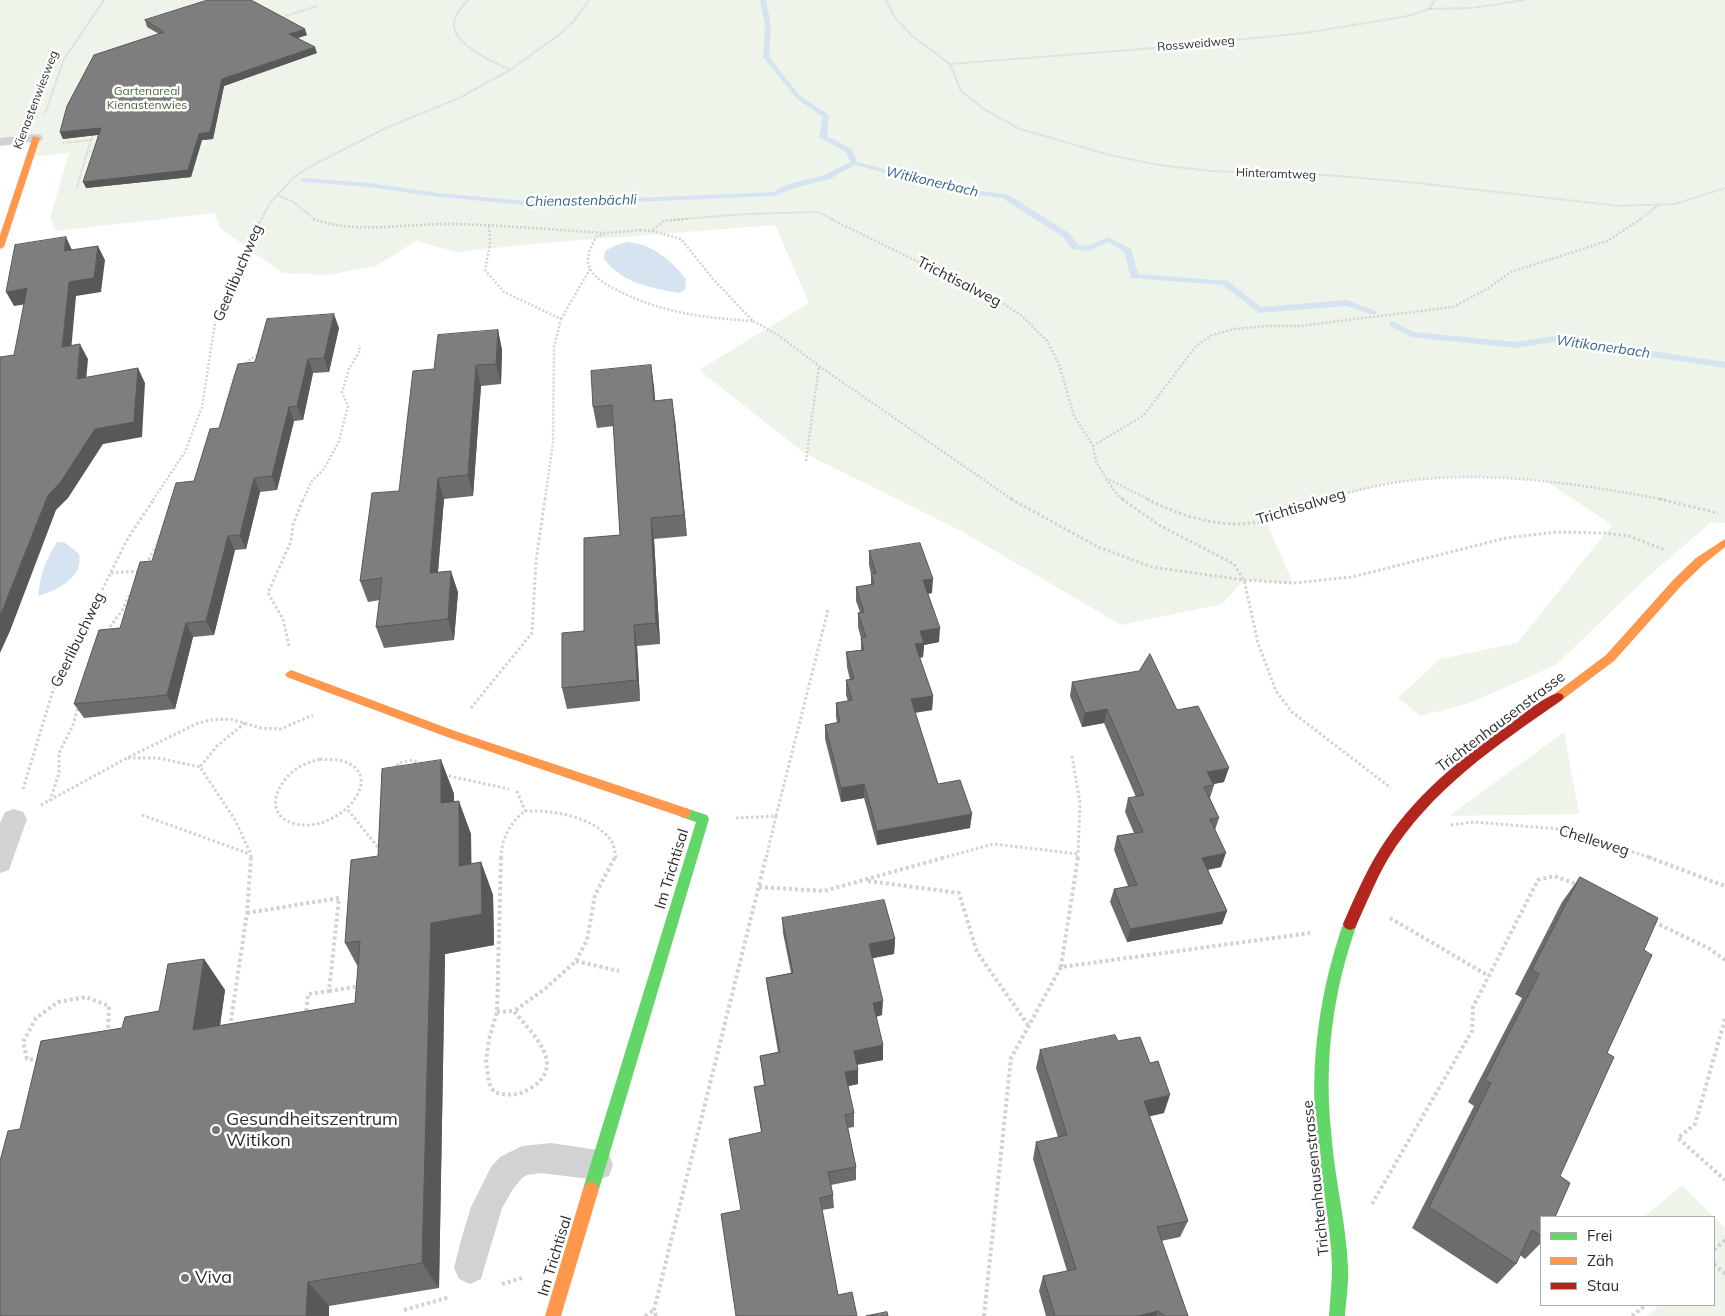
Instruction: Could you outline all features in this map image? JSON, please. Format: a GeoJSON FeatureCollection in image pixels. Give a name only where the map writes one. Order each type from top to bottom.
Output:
{"type":"FeatureCollection","features":[{"type":"Feature","properties":{"kind":"street","name":"Kienastenwiesweg"},"geometry":{"type":"LineString","coordinates":[[0,246],[34,142]]}},
{"type":"Feature","properties":{"kind":"street","name":"Trichtenhausenstrasse"},"geometry":{"type":"LineString","coordinates":[[1337,1316],[1340,1261],[1322,1110],[1324,1039],[1334,973],[1347,928],[1360,895],[1380,859],[1399,832],[1418,809],[1453,774],[1608,660],[1696,563],[1725,542]]}},
{"type":"Feature","properties":{"kind":"street","name":"Im Trichtisal"},"geometry":{"type":"LineString","coordinates":[[291,674],[451,734],[703,819],[553,1316]]}},
{"type":"Feature","properties":{"kind":"lane"},"geometry":{"type":"LineString","coordinates":[[0,142],[34,142]]}},
{"type":"Feature","properties":{"kind":"lane"},"geometry":{"type":"LineString","coordinates":[[0,862],[14,819]]}},
{"type":"Feature","properties":{"kind":"lane"},"geometry":{"type":"LineString","coordinates":[[470,1268],[490,1198],[504,1175],[520,1161],[540,1158],[598,1165]]}},
{"type":"Feature","properties":{"kind":"path","name":"Kienastenwiesweg"},"geometry":{"type":"LineString","coordinates":[[34,142],[64,59],[104,0]]}},
{"type":"Feature","properties":{"kind":"path"},"geometry":{"type":"LineString","coordinates":[[468,0],[457,13],[454,26],[458,38],[467,46],[510,70]]}},
{"type":"Feature","properties":{"kind":"path","name":"Geerlibuchweg"},"geometry":{"type":"LineString","coordinates":[[14,819],[55,684],[128,538],[185,452],[202,407],[215,323],[262,216],[294,177],[329,156],[386,128],[459,98],[510,70],[560,34],[573,22],[589,0]]}},
{"type":"Feature","properties":{"kind":"path"},"geometry":{"type":"LineString","coordinates":[[886,0],[894,16],[911,35],[950,64]]}},
{"type":"Feature","properties":{"kind":"path"},"geometry":{"type":"LineString","coordinates":[[1429,9],[1435,0]]}},
{"type":"Feature","properties":{"kind":"path","name":"Rossweidweg"},"geometry":{"type":"LineString","coordinates":[[950,64],[1250,39],[1365,24],[1408,16],[1429,9],[1472,8],[1525,0]]}},
{"type":"Feature","properties":{"kind":"path"},"geometry":{"type":"LineString","coordinates":[[272,21],[317,6]]}},
{"type":"Feature","properties":{"kind":"path","name":"Hinteramtweg"},"geometry":{"type":"LineString","coordinates":[[950,64],[961,91],[984,109],[1020,129],[1071,145],[1151,163],[1211,171],[1327,175],[1418,183],[1619,206],[1676,204],[1725,188]]}},
{"type":"Feature","properties":{"kind":"path"},"geometry":{"type":"LineString","coordinates":[[77,187],[94,131]]}},
{"type":"Feature","properties":{"kind":"path"},"geometry":{"type":"LineString","coordinates":[[34,142],[90,140]]}},
{"type":"Feature","properties":{"kind":"path"},"geometry":{"type":"LineString","coordinates":[[87,152],[97,150]]}},
{"type":"Feature","properties":{"kind":"path"},"geometry":{"type":"LineString","coordinates":[[278,195],[293,202],[313,219],[331,224],[374,228],[451,224],[607,233],[652,231],[681,239],[713,279],[753,321],[778,335],[819,366],[1021,506],[1098,547],[1152,567],[1244,580],[1293,583],[1352,577],[1506,538],[1539,533],[1581,532],[1629,536]]}},
{"type":"Feature","properties":{"kind":"path"},"geometry":{"type":"LineString","coordinates":[[1093,446],[1144,415],[1154,405],[1196,346],[1212,335],[1235,329],[1266,326],[1299,326],[1453,307],[1486,289],[1511,272],[1607,241],[1657,206]]}},
{"type":"Feature","properties":{"kind":"path","name":"Trichtisalweg"},"geometry":{"type":"LineString","coordinates":[[652,231],[663,221],[669,220],[746,214],[818,212],[1004,304],[1028,322],[1047,341],[1059,364],[1074,416],[1093,446],[1096,461],[1106,478],[1173,512],[1204,520],[1237,524],[1265,521],[1334,497],[1388,483],[1461,476],[1544,480],[1580,485],[1666,500],[1722,515]]}},
{"type":"Feature","properties":{"kind":"path"},"geometry":{"type":"LineString","coordinates":[[489,226],[490,244],[485,270],[504,292],[561,320]]}},
{"type":"Feature","properties":{"kind":"path"},"geometry":{"type":"LineString","coordinates":[[451,734],[532,634],[536,561],[553,443],[554,347],[561,320],[590,269],[588,254],[596,237],[607,233]]}},
{"type":"Feature","properties":{"kind":"path"},"geometry":{"type":"LineString","coordinates":[[590,269],[608,286],[642,302],[666,310],[697,317],[753,321]]}},
{"type":"Feature","properties":{"kind":"path"},"geometry":{"type":"LineString","coordinates":[[291,674],[287,626],[278,609],[270,601],[268,593],[291,541],[293,525],[302,506],[304,496],[311,482],[324,469],[339,441],[340,428],[348,406],[342,392],[349,369],[360,351],[359,345]]}},
{"type":"Feature","properties":{"kind":"path"},"geometry":{"type":"LineString","coordinates":[[225,412],[229,388],[238,368],[261,353]]}},
{"type":"Feature","properties":{"kind":"path"},"geometry":{"type":"LineString","coordinates":[[806,461],[819,366]]}},
{"type":"Feature","properties":{"kind":"path"},"geometry":{"type":"LineString","coordinates":[[1106,478],[1118,496],[1159,525],[1234,564],[1244,580],[1258,643],[1276,691],[1292,712],[1418,809]]}},
{"type":"Feature","properties":{"kind":"path"},"geometry":{"type":"LineString","coordinates":[[138,579],[157,544],[172,502]]}},
{"type":"Feature","properties":{"kind":"path"},"geometry":{"type":"LineString","coordinates":[[111,573],[142,571]]}},
{"type":"Feature","properties":{"kind":"path"},"geometry":{"type":"LineString","coordinates":[[107,632],[123,609],[134,586]]}},
{"type":"Feature","properties":{"kind":"path"},"geometry":{"type":"LineString","coordinates":[[656,1316],[654,1310],[828,610]]}},
{"type":"Feature","properties":{"kind":"path"},"geometry":{"type":"LineString","coordinates":[[14,819],[127,758],[196,724],[225,719],[261,728],[281,729],[300,722],[352,696]]}},
{"type":"Feature","properties":{"kind":"path"},"geometry":{"type":"LineString","coordinates":[[50,801],[58,773],[59,752],[73,724],[78,706]]}},
{"type":"Feature","properties":{"kind":"path"},"geometry":{"type":"LineString","coordinates":[[200,767],[217,746],[245,723]]}},
{"type":"Feature","properties":{"kind":"path"},"geometry":{"type":"LineString","coordinates":[[984,1316],[1010,1058],[1061,968],[1078,854],[1080,803],[1072,756]]}},
{"type":"Feature","properties":{"kind":"path"},"geometry":{"type":"LineString","coordinates":[[127,758],[158,758],[200,767],[235,820],[251,854],[247,913],[229,1036]]}},
{"type":"Feature","properties":{"kind":"path"},"geometry":{"type":"LineString","coordinates":[[320,759],[334,759],[346,762],[356,768],[361,777],[361,788],[356,800],[348,810],[322,824],[296,825],[285,820],[278,813],[274,804],[276,792],[282,781],[292,771],[320,759]]}},
{"type":"Feature","properties":{"kind":"path"},"geometry":{"type":"LineString","coordinates":[[397,779],[398,763],[413,760],[426,768]]}},
{"type":"Feature","properties":{"kind":"path"},"geometry":{"type":"LineString","coordinates":[[442,774],[519,791],[525,811]]}},
{"type":"Feature","properties":{"kind":"path"},"geometry":{"type":"LineString","coordinates":[[348,810],[379,851],[386,851]]}},
{"type":"Feature","properties":{"kind":"path"},"geometry":{"type":"LineString","coordinates":[[497,1012],[514,1011],[546,988],[576,961],[588,940],[595,896],[616,856],[611,838],[593,826],[563,815],[542,810],[525,811],[513,820],[501,849],[497,1012],[489,1039],[486,1062],[489,1083],[494,1092],[507,1096],[528,1091],[544,1076],[548,1061],[542,1045],[514,1011]]}},
{"type":"Feature","properties":{"kind":"path"},"geometry":{"type":"LineString","coordinates":[[142,815],[251,854]]}},
{"type":"Feature","properties":{"kind":"path"},"geometry":{"type":"LineString","coordinates":[[703,819],[776,816]]}},
{"type":"Feature","properties":{"kind":"path","name":"Chelleweg"},"geometry":{"type":"LineString","coordinates":[[1399,832],[1474,822],[1559,829],[1666,863],[1725,886]]}},
{"type":"Feature","properties":{"kind":"path"},"geometry":{"type":"LineString","coordinates":[[759,887],[824,891],[994,844],[1078,854]]}},
{"type":"Feature","properties":{"kind":"path"},"geometry":{"type":"LineString","coordinates":[[1369,1210],[1472,1032],[1473,1007],[1538,880],[1547,875],[1556,874],[1582,887]]}},
{"type":"Feature","properties":{"kind":"path"},"geometry":{"type":"LineString","coordinates":[[865,880],[959,893],[977,952],[1028,1025]]}},
{"type":"Feature","properties":{"kind":"path"},"geometry":{"type":"LineString","coordinates":[[247,913],[339,898],[329,991]]}},
{"type":"Feature","properties":{"kind":"path"},"geometry":{"type":"LineString","coordinates":[[1650,920],[1710,949],[1725,960]]}},
{"type":"Feature","properties":{"kind":"path"},"geometry":{"type":"LineString","coordinates":[[1061,968],[1347,928]]}},
{"type":"Feature","properties":{"kind":"path"},"geometry":{"type":"LineString","coordinates":[[1416,934],[1489,976]]}},
{"type":"Feature","properties":{"kind":"path"},"geometry":{"type":"LineString","coordinates":[[576,961],[654,978]]}},
{"type":"Feature","properties":{"kind":"path"},"geometry":{"type":"LineString","coordinates":[[304,1023],[308,994],[368,984]]}},
{"type":"Feature","properties":{"kind":"path"},"geometry":{"type":"LineString","coordinates":[[46,1061],[27,1059],[23,1042],[36,1018],[58,1002],[86,997],[109,1006],[107,1034]]}},
{"type":"Feature","properties":{"kind":"path"},"geometry":{"type":"LineString","coordinates":[[1725,1019],[1695,1124],[1678,1138],[1725,1180]]}},
{"type":"Feature","properties":{"kind":"path"},"geometry":{"type":"LineString","coordinates":[[1715,1249],[1725,1240]]}},
{"type":"Feature","properties":{"kind":"path"},"geometry":{"type":"LineString","coordinates":[[1715,1265],[1725,1274]]}},
{"type":"Feature","properties":{"kind":"path"},"geometry":{"type":"LineString","coordinates":[[1632,1316],[1645,1306]]}},
{"type":"Feature","properties":{"kind":"path"},"geometry":{"type":"LineString","coordinates":[[645,1316],[654,1310]]}},
{"type":"Feature","properties":{"kind":"green space","name":"Gartenareal Kienastenwies"},"geometry":{"type":"Polygon","coordinates":[[[0,0],[1725,0],[1725,523],[1711,522],[1641,583],[1556,665],[1469,703],[1421,716],[1398,698],[1440,659],[1517,643],[1612,525],[1544,480],[1484,476],[1432,477],[1388,483],[1334,497],[1266,521],[1293,583],[1244,580],[1222,604],[1121,625],[963,532],[804,453],[699,370],[809,303],[775,225],[533,244],[457,252],[416,241],[376,266],[328,275],[282,273],[220,228],[215,213],[56,231],[50,218],[69,153],[29,157],[36,138],[0,142],[0,0]]]}},
{"type":"Feature","properties":{"kind":"green space"},"geometry":{"type":"Polygon","coordinates":[[[1564,732],[1579,814],[1449,816],[1564,732]]]}},
{"type":"Feature","properties":{"kind":"green space"},"geometry":{"type":"Polygon","coordinates":[[[1682,1185],[1713,1216],[1645,1216],[1682,1185]]]}},
{"type":"Feature","properties":{"kind":"green space"},"geometry":{"type":"Polygon","coordinates":[[[1715,1218],[1725,1228],[1725,1316],[1646,1316],[1659,1306],[1715,1306],[1715,1218]]]}},
{"type":"Feature","properties":{"kind":"water"},"geometry":{"type":"Polygon","coordinates":[[[628,242],[637,243],[661,254],[686,279],[685,290],[679,293],[658,289],[638,283],[619,274],[604,259],[605,251],[616,245],[628,242]]]}},
{"type":"Feature","properties":{"kind":"water"},"geometry":{"type":"Polygon","coordinates":[[[57,542],[64,542],[79,554],[77,570],[68,582],[38,596],[44,567],[57,542]]]}},
{"type":"Feature","properties":{"kind":"building"},"geometry":{"type":"Polygon","coordinates":[[[208,0],[251,0],[305,29],[289,34],[315,47],[222,79],[210,132],[199,134],[188,170],[83,182],[101,128],[60,132],[67,106],[94,55],[164,32],[145,20],[208,0]]]}},
{"type":"Feature","properties":{"kind":"building"},"geometry":{"type":"Polygon","coordinates":[[[66,237],[64,251],[98,246],[94,278],[69,282],[62,347],[80,344],[77,379],[138,368],[134,422],[95,429],[60,483],[48,495],[0,616],[0,357],[14,355],[27,288],[6,292],[15,245],[66,237]]]}},
{"type":"Feature","properties":{"kind":"building"},"geometry":{"type":"Polygon","coordinates":[[[334,314],[324,358],[308,359],[297,406],[289,407],[272,476],[254,478],[240,535],[228,536],[206,621],[186,623],[167,695],[74,704],[99,630],[120,628],[140,562],[152,561],[176,483],[194,481],[210,429],[219,428],[238,364],[255,362],[267,319],[334,314]]]}},
{"type":"Feature","properties":{"kind":"building"},"geometry":{"type":"Polygon","coordinates":[[[498,330],[496,364],[476,365],[468,475],[438,478],[430,573],[451,571],[448,619],[376,627],[382,578],[360,581],[372,493],[399,491],[413,371],[434,369],[438,335],[498,330]]]}},
{"type":"Feature","properties":{"kind":"building"},"geometry":{"type":"Polygon","coordinates":[[[651,365],[654,401],[672,399],[684,515],[651,518],[656,623],[634,625],[637,680],[562,688],[562,633],[584,631],[584,538],[620,535],[612,405],[593,407],[591,371],[651,365]]]}},
{"type":"Feature","properties":{"kind":"building"},"geometry":{"type":"Polygon","coordinates":[[[920,543],[933,579],[923,580],[940,628],[920,631],[924,643],[915,644],[933,696],[911,699],[938,784],[960,780],[972,814],[877,831],[864,784],[841,788],[825,725],[840,722],[836,703],[852,700],[846,680],[854,679],[846,652],[864,650],[861,638],[866,637],[858,613],[864,612],[856,587],[874,584],[871,574],[876,573],[869,551],[920,543]]]}},
{"type":"Feature","properties":{"kind":"building"},"geometry":{"type":"Polygon","coordinates":[[[1150,654],[1177,710],[1198,706],[1229,768],[1207,772],[1214,785],[1204,787],[1219,818],[1210,819],[1226,853],[1202,858],[1227,911],[1130,929],[1114,889],[1137,885],[1117,836],[1143,832],[1128,798],[1144,795],[1107,709],[1085,713],[1072,682],[1139,671],[1150,654]]]}},
{"type":"Feature","properties":{"kind":"building"},"geometry":{"type":"Polygon","coordinates":[[[441,760],[441,803],[459,801],[459,866],[481,862],[482,914],[431,923],[422,1263],[308,1282],[306,1316],[0,1316],[0,1161],[8,1131],[20,1129],[41,1041],[122,1028],[125,1017],[159,1011],[168,964],[204,959],[193,1030],[355,1003],[360,941],[345,943],[351,860],[378,856],[382,769],[441,760]]]}},
{"type":"Feature","properties":{"kind":"building"},"geometry":{"type":"Polygon","coordinates":[[[1580,877],[1658,918],[1644,950],[1652,955],[1607,1053],[1614,1057],[1560,1176],[1570,1183],[1555,1216],[1540,1216],[1540,1235],[1532,1230],[1516,1264],[1429,1207],[1491,1083],[1485,1080],[1539,974],[1532,970],[1580,877]]]}},
{"type":"Feature","properties":{"kind":"building"},"geometry":{"type":"Polygon","coordinates":[[[884,900],[895,939],[869,944],[883,1001],[873,1003],[883,1045],[854,1051],[858,1070],[845,1072],[854,1113],[845,1115],[856,1167],[828,1172],[833,1195],[820,1198],[838,1295],[852,1292],[857,1316],[736,1316],[721,1214],[741,1210],[729,1139],[762,1132],[754,1087],[765,1085],[760,1056],[780,1052],[766,978],[793,973],[782,918],[884,900]]]}},
{"type":"Feature","properties":{"kind":"building"},"geometry":{"type":"Polygon","coordinates":[[[1115,1035],[1118,1041],[1140,1037],[1150,1063],[1158,1061],[1170,1095],[1144,1101],[1188,1221],[1157,1227],[1188,1316],[1165,1316],[1158,1311],[1138,1316],[1055,1316],[1043,1276],[1076,1269],[1036,1142],[1067,1135],[1040,1050],[1115,1035]]]}},
{"type":"Feature","properties":{"kind":"building"},"geometry":{"type":"Polygon","coordinates":[[[887,1312],[888,1316],[866,1316],[887,1312]]]}},
{"type":"Feature","properties":{"kind":"waterway","name":"Witikonerbach"},"geometry":{"type":"LineString","coordinates":[[763,0],[768,25],[766,57],[798,97],[827,116],[823,137],[849,151],[854,163]]}},
{"type":"Feature","properties":{"kind":"waterway","name":"Chienastenbächli"},"geometry":{"type":"LineString","coordinates":[[304,180],[369,185],[439,195],[537,204],[775,194],[791,186],[827,177],[854,163]]}},
{"type":"Feature","properties":{"kind":"waterway","name":"Witikonerbach"},"geometry":{"type":"LineString","coordinates":[[854,163],[961,191],[1004,196],[1066,235],[1075,247],[1089,249],[1108,239],[1128,251],[1134,276],[1225,283],[1259,310],[1347,303],[1374,312]]}},
{"type":"Feature","properties":{"kind":"waterway","name":"Witikonerbach"},"geometry":{"type":"LineString","coordinates":[[1393,324],[1411,334],[1517,345],[1553,339],[1725,365]]}},
{"type":"Feature","properties":{"kind":"traffic: fast"},"geometry":{"type":"LineString","coordinates":[[591,1189],[703,819],[685,813]]}},
{"type":"Feature","properties":{"kind":"traffic: fast"},"geometry":{"type":"LineString","coordinates":[[1337,1316],[1340,1266],[1323,1130],[1321,1078],[1322,1052],[1329,999],[1341,948],[1350,924]]}},
{"type":"Feature","properties":{"kind":"traffic: slow"},"geometry":{"type":"LineString","coordinates":[[0,247],[36,138]]}},
{"type":"Feature","properties":{"kind":"traffic: slow"},"geometry":{"type":"LineString","coordinates":[[1558,697],[1610,658],[1678,582],[1700,561],[1725,542]]}},
{"type":"Feature","properties":{"kind":"traffic: slow"},"geometry":{"type":"LineString","coordinates":[[291,674],[451,734],[685,813]]}},
{"type":"Feature","properties":{"kind":"traffic: slow"},"geometry":{"type":"LineString","coordinates":[[553,1316],[591,1189]]}},
{"type":"Feature","properties":{"kind":"traffic: jam"},"geometry":{"type":"LineString","coordinates":[[1350,924],[1368,883],[1384,854],[1406,822],[1425,801],[1445,781],[1489,745],[1558,697]]}},
{"type":"Feature","properties":{"kind":"place","name":"Gesundheitszentrum Witikon"},"geometry":{"type":"Point","coordinates":[216,1130]}},
{"type":"Feature","properties":{"kind":"place","name":"Viva"},"geometry":{"type":"Point","coordinates":[185,1278]}}]}
